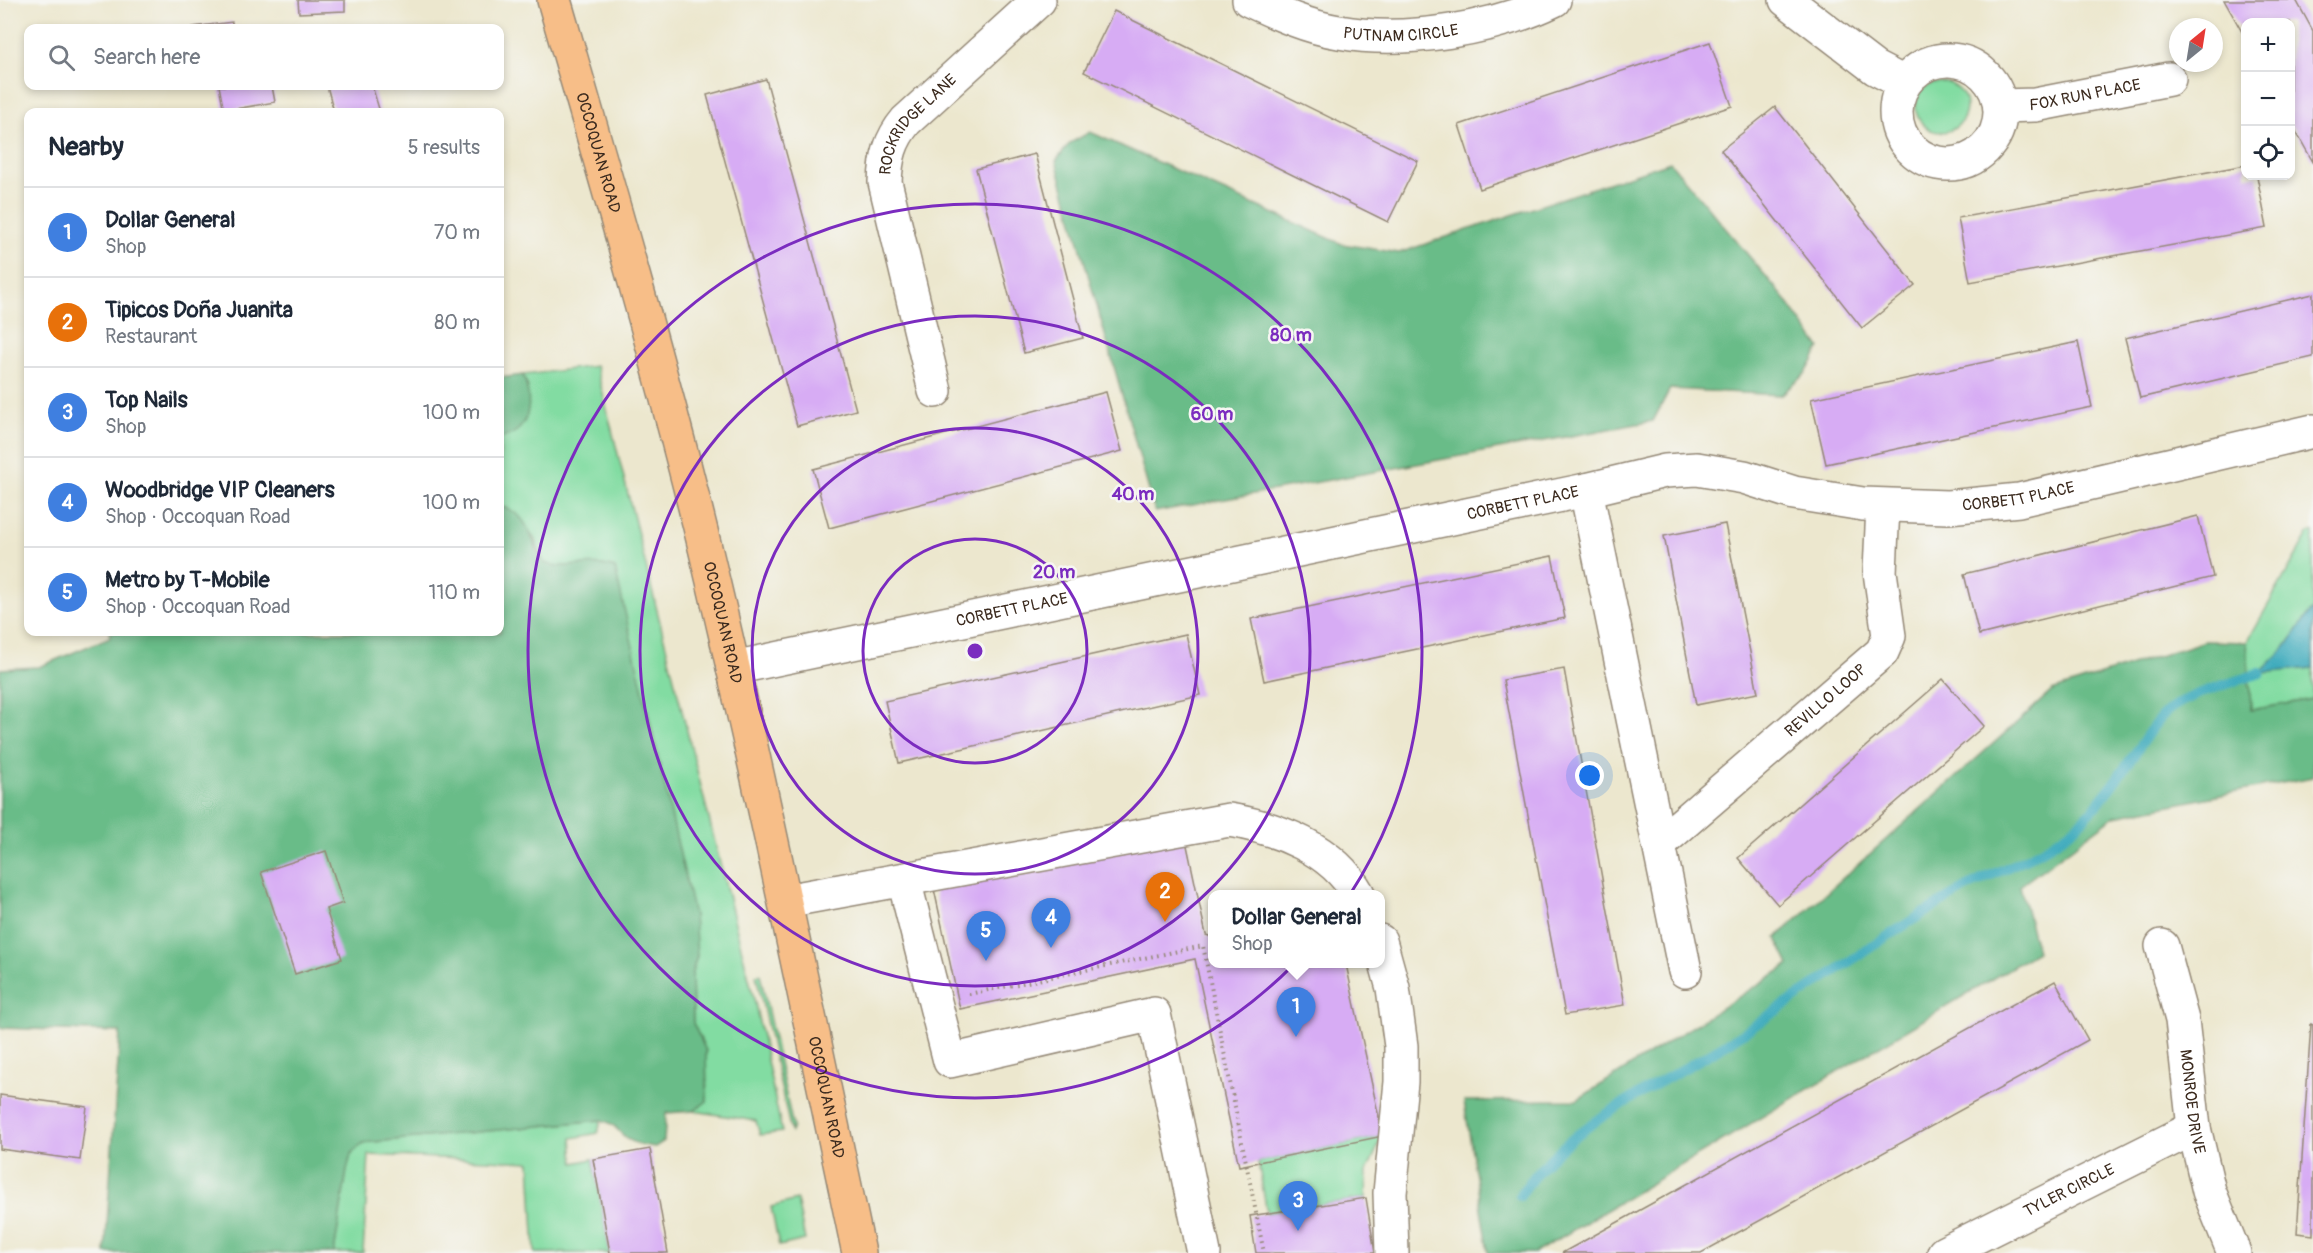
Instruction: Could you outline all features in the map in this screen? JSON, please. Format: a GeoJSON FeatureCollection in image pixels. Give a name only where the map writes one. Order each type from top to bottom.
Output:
{"type":"FeatureCollection","features":[{"type":"Feature","properties":{"kind":"main road","name":"OCCOQUAN ROAD"},"geometry":{"type":"LineString","coordinates":[[555,0],[637,286],[733,668],[860,1253]]}},
{"type":"Feature","properties":{"kind":"street","name":"ROCKRIDGE LANE"},"geometry":{"type":"LineString","coordinates":[[935,391],[885,182],[887,157],[896,133],[906,121],[1039,0]]}},
{"type":"Feature","properties":{"kind":"street","name":"PUTNAM CIRCLE"},"geometry":{"type":"LineString","coordinates":[[1250,0],[1291,20],[1340,33],[1390,36],[1440,32],[1503,20],[1554,0]]}},
{"type":"Feature","properties":{"kind":"street"},"geometry":{"type":"LineString","coordinates":[[1786,0],[1875,68],[1904,83]]}},
{"type":"Feature","properties":{"kind":"street"},"geometry":{"type":"LineString","coordinates":[[1953,59],[1970,65],[1984,74],[1995,89],[2000,106],[1998,129],[1989,145],[1974,158],[1956,164],[1932,162],[1916,153],[1902,137],[1896,120],[1896,100],[1904,83],[1915,71],[1930,62],[1953,59]]}},
{"type":"Feature","properties":{"kind":"street","name":"FOX RUN PLACE"},"geometry":{"type":"LineString","coordinates":[[2000,106],[2035,105],[2169,79]]}},
{"type":"Feature","properties":{"kind":"street","name":"CORBETT PLACE"},"geometry":{"type":"LineString","coordinates":[[733,668],[1586,490],[1665,471],[1696,469],[1744,477],[1794,493],[1883,506],[1948,507],[2019,500],[2313,431]]}},
{"type":"Feature","properties":{"kind":"street"},"geometry":{"type":"LineString","coordinates":[[1586,490],[1685,971]]}},
{"type":"Feature","properties":{"kind":"street","name":"REVILLO LOOP"},"geometry":{"type":"LineString","coordinates":[[1659,844],[1882,652],[1889,636],[1880,572],[1883,506]]}},
{"type":"Feature","properties":{"kind":"street"},"geometry":{"type":"LineString","coordinates":[[785,901],[1229,820],[1260,825],[1297,839],[1329,861],[1355,890]]}},
{"type":"Feature","properties":{"kind":"street"},"geometry":{"type":"LineString","coordinates":[[904,879],[950,1061],[1154,1014],[1204,1253]]}},
{"type":"Feature","properties":{"kind":"street","name":"MONROE DRIVE"},"geometry":{"type":"LineString","coordinates":[[2162,946],[2182,1020],[2194,1128],[2210,1191],[2234,1253]]}},
{"type":"Feature","properties":{"kind":"street"},"geometry":{"type":"LineString","coordinates":[[1385,958],[1394,988],[1401,1046],[1401,1082],[1390,1193],[1392,1253]]}},
{"type":"Feature","properties":{"kind":"street","name":"TYLER CIRCLE"},"geometry":{"type":"LineString","coordinates":[[1944,1253],[2194,1128]]}},
{"type":"Feature","properties":{"kind":"green space"},"geometry":{"type":"Polygon","coordinates":[[[1941,82],[1959,89],[1966,107],[1959,125],[1941,132],[1923,125],[1916,107],[1923,89],[1941,82]]]}},
{"type":"Feature","properties":{"kind":"green space"},"geometry":{"type":"Polygon","coordinates":[[[1090,132],[1342,244],[1399,253],[1670,162],[1785,299],[1820,348],[1806,373],[1781,395],[1670,389],[1653,421],[1155,512],[1056,161],[1070,143],[1090,132]]]}},
{"type":"Feature","properties":{"kind":"green space"},"geometry":{"type":"Polygon","coordinates":[[[596,366],[755,1003],[782,1132],[760,1135],[756,1121],[694,1111],[707,1101],[706,1051],[693,1023],[692,972],[697,956],[615,568],[544,563],[534,538],[507,508],[504,508],[504,437],[528,387],[523,375],[596,366]]]}},
{"type":"Feature","properties":{"kind":"green space"},"geometry":{"type":"Polygon","coordinates":[[[523,375],[529,404],[524,422],[511,435],[504,437],[504,377],[523,375]]]}},
{"type":"Feature","properties":{"kind":"green space"},"geometry":{"type":"Polygon","coordinates":[[[504,508],[518,514],[528,529],[544,563],[615,568],[694,915],[697,956],[692,972],[693,1023],[706,1051],[707,1101],[694,1111],[666,1113],[664,1141],[655,1147],[632,1141],[612,1125],[601,1120],[363,1143],[351,1154],[334,1253],[105,1253],[120,1032],[0,1028],[0,669],[39,667],[110,637],[504,636],[504,508]]]}},
{"type":"Feature","properties":{"kind":"green space"},"geometry":{"type":"Polygon","coordinates":[[[2313,532],[2313,699],[2251,710],[2247,642],[2309,533],[2313,532]]]}},
{"type":"Feature","properties":{"kind":"green space"},"geometry":{"type":"Polygon","coordinates":[[[2205,641],[2247,642],[2251,710],[2313,699],[2313,777],[2115,816],[2020,886],[2037,952],[1535,1253],[1488,1253],[1464,1101],[1577,1100],[1789,965],[1776,938],[2052,691],[2205,641]]]}},
{"type":"Feature","properties":{"kind":"green space"},"geometry":{"type":"Polygon","coordinates":[[[760,974],[793,1127],[791,1132],[756,975],[760,974]]]}},
{"type":"Feature","properties":{"kind":"green space"},"geometry":{"type":"Polygon","coordinates":[[[601,1120],[598,1133],[572,1138],[574,1163],[593,1159],[610,1253],[535,1253],[530,1162],[369,1155],[363,1253],[334,1253],[351,1154],[363,1143],[601,1120]]]}},
{"type":"Feature","properties":{"kind":"green space"},"geometry":{"type":"Polygon","coordinates":[[[1383,1136],[1367,1171],[1366,1198],[1267,1213],[1258,1162],[1383,1136]]]}},
{"type":"Feature","properties":{"kind":"green space"},"geometry":{"type":"Polygon","coordinates":[[[797,1200],[805,1240],[779,1246],[771,1207],[797,1200]]]}},
{"type":"Feature","properties":{"kind":"water"},"geometry":{"type":"Polygon","coordinates":[[[2313,608],[2313,668],[2260,673],[2285,648],[2313,608]]]}},
{"type":"Feature","properties":{"kind":"building"},"geometry":{"type":"Polygon","coordinates":[[[298,0],[345,0],[345,11],[299,13],[298,0]]]}},
{"type":"Feature","properties":{"kind":"building"},"geometry":{"type":"Polygon","coordinates":[[[2224,0],[2296,0],[2313,31],[2313,162],[2295,130],[2295,18],[2241,18],[2241,30],[2224,0]]]}},
{"type":"Feature","properties":{"kind":"building"},"geometry":{"type":"Polygon","coordinates":[[[1114,11],[1418,161],[1388,222],[1084,72],[1114,11]]]}},
{"type":"Feature","properties":{"kind":"building"},"geometry":{"type":"Polygon","coordinates":[[[1710,42],[1732,106],[1480,189],[1459,125],[1710,42]]]}},
{"type":"Feature","properties":{"kind":"building"},"geometry":{"type":"Polygon","coordinates":[[[766,79],[856,410],[797,426],[707,95],[766,79]]]}},
{"type":"Feature","properties":{"kind":"building"},"geometry":{"type":"Polygon","coordinates":[[[220,90],[273,90],[275,102],[241,108],[223,108],[220,90]]]}},
{"type":"Feature","properties":{"kind":"building"},"geometry":{"type":"Polygon","coordinates":[[[328,90],[373,90],[379,108],[333,108],[328,90]]]}},
{"type":"Feature","properties":{"kind":"building"},"geometry":{"type":"Polygon","coordinates":[[[1775,107],[1915,285],[1862,328],[1721,150],[1775,107]]]}},
{"type":"Feature","properties":{"kind":"building"},"geometry":{"type":"Polygon","coordinates":[[[1035,154],[1083,338],[1024,353],[976,169],[1035,154]]]}},
{"type":"Feature","properties":{"kind":"building"},"geometry":{"type":"Polygon","coordinates":[[[2241,166],[2241,180],[2258,180],[2267,228],[1970,282],[1958,218],[2241,166]]]}},
{"type":"Feature","properties":{"kind":"building"},"geometry":{"type":"Polygon","coordinates":[[[2313,294],[2313,357],[2140,398],[2125,338],[2313,294]]]}},
{"type":"Feature","properties":{"kind":"building"},"geometry":{"type":"Polygon","coordinates":[[[2078,342],[2092,407],[1826,464],[1811,399],[2078,342]]]}},
{"type":"Feature","properties":{"kind":"building"},"geometry":{"type":"Polygon","coordinates":[[[1106,392],[1122,451],[829,528],[813,469],[1106,392]]]}},
{"type":"Feature","properties":{"kind":"building"},"geometry":{"type":"Polygon","coordinates":[[[2198,516],[2213,577],[1979,635],[1964,574],[2198,516]]]}},
{"type":"Feature","properties":{"kind":"building"},"geometry":{"type":"Polygon","coordinates":[[[1725,524],[1758,693],[1696,705],[1664,536],[1725,524]]]}},
{"type":"Feature","properties":{"kind":"building"},"geometry":{"type":"Polygon","coordinates":[[[1552,556],[1565,618],[1264,681],[1251,619],[1552,556]]]}},
{"type":"Feature","properties":{"kind":"building"},"geometry":{"type":"Polygon","coordinates":[[[1186,634],[1200,695],[899,763],[885,701],[1186,634]]]}},
{"type":"Feature","properties":{"kind":"building"},"geometry":{"type":"Polygon","coordinates":[[[1564,669],[1625,1005],[1565,1015],[1503,680],[1564,669]]]}},
{"type":"Feature","properties":{"kind":"building"},"geometry":{"type":"Polygon","coordinates":[[[1943,679],[1984,726],[1778,905],[1738,858],[1943,679]]]}},
{"type":"Feature","properties":{"kind":"building"},"geometry":{"type":"Polygon","coordinates":[[[1185,836],[1208,936],[1208,968],[1347,968],[1383,1136],[1239,1166],[1195,959],[960,1009],[934,889],[1185,836]]]}},
{"type":"Feature","properties":{"kind":"building"},"geometry":{"type":"Polygon","coordinates":[[[326,851],[343,903],[326,909],[342,959],[295,974],[261,872],[326,851]]]}},
{"type":"Feature","properties":{"kind":"building"},"geometry":{"type":"Polygon","coordinates":[[[2055,981],[2088,1040],[1701,1253],[1562,1253],[2055,981]]]}},
{"type":"Feature","properties":{"kind":"building"},"geometry":{"type":"Polygon","coordinates":[[[2311,1024],[2313,1025],[2313,1235],[2297,1233],[2311,1024]]]}},
{"type":"Feature","properties":{"kind":"building"},"geometry":{"type":"Polygon","coordinates":[[[0,1095],[87,1107],[80,1160],[0,1149],[0,1095]]]}},
{"type":"Feature","properties":{"kind":"building"},"geometry":{"type":"Polygon","coordinates":[[[650,1149],[668,1253],[610,1253],[593,1159],[650,1149]]]}},
{"type":"Feature","properties":{"kind":"building"},"geometry":{"type":"Polygon","coordinates":[[[1366,1198],[1375,1253],[1256,1253],[1250,1216],[1366,1198]]]}},
{"type":"Feature","properties":{"kind":"waterway"},"geometry":{"type":"LineString","coordinates":[[1520,1196],[1540,1169],[1564,1146],[1619,1106],[1737,1037],[1937,905],[2044,849],[2068,833],[2096,806],[2154,726],[2175,705],[2198,694],[2260,673]]}},
{"type":"Feature","properties":{"kind":"place","name":"Tipicos Doña Juanita"},"geometry":{"type":"Point","coordinates":[1165,922]}},
{"type":"Feature","properties":{"kind":"place","name":"Woodbridge VIP Cleaners"},"geometry":{"type":"Point","coordinates":[1051,948]}},
{"type":"Feature","properties":{"kind":"place","name":"Metro by T-Mobile"},"geometry":{"type":"Point","coordinates":[986,961]}},
{"type":"Feature","properties":{"kind":"place","name":"Dollar General"},"geometry":{"type":"Point","coordinates":[1296,1037]}},
{"type":"Feature","properties":{"kind":"place","name":"Top Nails"},"geometry":{"type":"Point","coordinates":[1298,1231]}}]}
